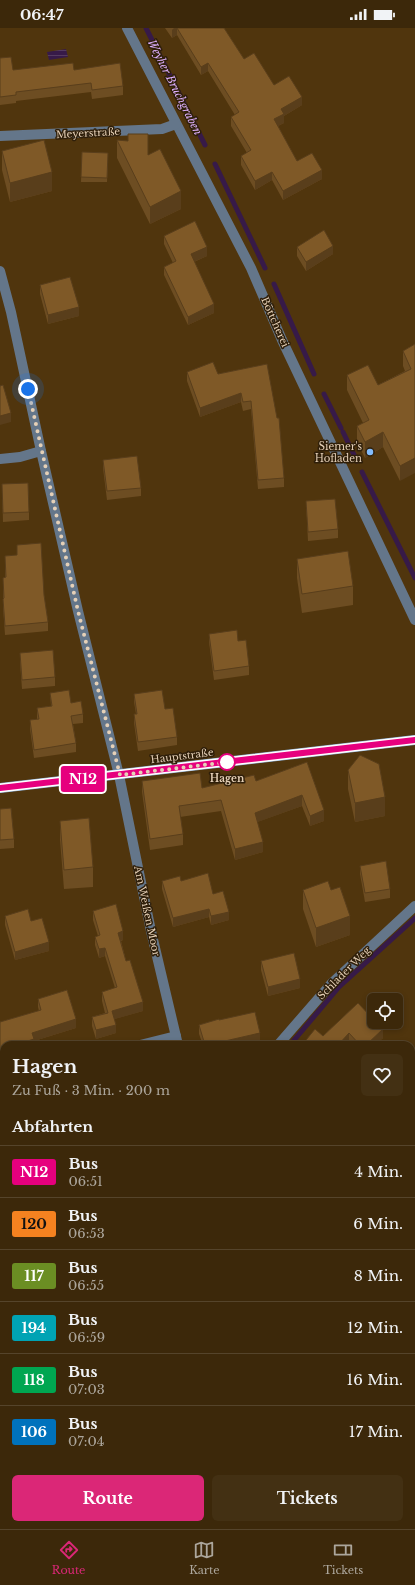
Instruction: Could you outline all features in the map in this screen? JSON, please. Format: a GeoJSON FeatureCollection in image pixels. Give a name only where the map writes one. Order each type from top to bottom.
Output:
{"type":"FeatureCollection","features":[{"type":"Feature","properties":{"kind":"main road","name":"Hauptstraße"},"geometry":{"type":"LineString","coordinates":[[0,788],[415,740]]}},
{"type":"Feature","properties":{"kind":"street","name":"Böttcherei"},"geometry":{"type":"LineString","coordinates":[[127,28],[251,268],[282,340],[415,620]]}},
{"type":"Feature","properties":{"kind":"street","name":"Meyerstraße"},"geometry":{"type":"LineString","coordinates":[[0,136],[162,129],[176,124]]}},
{"type":"Feature","properties":{"kind":"street","name":"Am Weißen Moor"},"geometry":{"type":"LineString","coordinates":[[0,271],[11,312],[78,611],[120,775],[151,931],[177,1041]]}},
{"type":"Feature","properties":{"kind":"street"},"geometry":{"type":"LineString","coordinates":[[0,459],[20,457],[41,451]]}},
{"type":"Feature","properties":{"kind":"street","name":"Schlader Weg"},"geometry":{"type":"LineString","coordinates":[[281,1041],[331,984],[415,906]]}},
{"type":"Feature","properties":{"kind":"shaded area"},"geometry":{"type":"Polygon","coordinates":[[[66,49],[68,57],[49,60],[47,52],[66,49]]]}},
{"type":"Feature","properties":{"kind":"building"},"geometry":{"type":"Polygon","coordinates":[[[177,28],[224,28],[244,59],[254,53],[274,85],[289,76],[302,97],[281,109],[284,114],[274,119],[297,161],[312,153],[322,170],[283,191],[272,172],[255,181],[241,156],[251,150],[231,117],[239,112],[208,63],[201,67],[177,28]]]}},
{"type":"Feature","properties":{"kind":"building"},"geometry":{"type":"Polygon","coordinates":[[[11,57],[13,70],[73,63],[74,70],[120,63],[123,86],[92,90],[91,83],[16,92],[16,95],[0,97],[0,58],[11,57]]]}},
{"type":"Feature","properties":{"kind":"building"},"geometry":{"type":"Polygon","coordinates":[[[128,134],[148,134],[148,155],[160,149],[181,191],[150,207],[117,140],[128,141],[128,134]]]}},
{"type":"Feature","properties":{"kind":"building"},"geometry":{"type":"Polygon","coordinates":[[[44,140],[52,172],[10,183],[2,151],[44,140]]]}},
{"type":"Feature","properties":{"kind":"building"},"geometry":{"type":"Polygon","coordinates":[[[82,152],[108,153],[107,178],[81,177],[82,152]]]}},
{"type":"Feature","properties":{"kind":"building"},"geometry":{"type":"Polygon","coordinates":[[[195,221],[207,247],[191,254],[214,304],[188,317],[164,267],[176,261],[164,236],[195,221]]]}},
{"type":"Feature","properties":{"kind":"building"},"geometry":{"type":"Polygon","coordinates":[[[324,230],[333,246],[306,262],[297,247],[324,230]]]}},
{"type":"Feature","properties":{"kind":"building"},"geometry":{"type":"Polygon","coordinates":[[[70,277],[79,307],[48,315],[40,285],[70,277]]]}},
{"type":"Feature","properties":{"kind":"building"},"geometry":{"type":"Polygon","coordinates":[[[415,344],[415,458],[400,466],[383,432],[365,442],[357,426],[369,420],[347,375],[368,365],[378,385],[411,369],[403,351],[415,344]]]}},
{"type":"Feature","properties":{"kind":"building"},"geometry":{"type":"Polygon","coordinates":[[[213,362],[218,374],[267,364],[277,418],[279,418],[284,478],[258,480],[251,401],[243,402],[241,393],[200,408],[187,372],[213,362]]]}},
{"type":"Feature","properties":{"kind":"building"},"geometry":{"type":"Polygon","coordinates":[[[3,385],[11,413],[0,416],[0,386],[3,385]]]}},
{"type":"Feature","properties":{"kind":"building"},"geometry":{"type":"Polygon","coordinates":[[[137,456],[141,488],[107,491],[103,460],[137,456]]]}},
{"type":"Feature","properties":{"kind":"building"},"geometry":{"type":"Polygon","coordinates":[[[28,483],[29,512],[3,513],[2,484],[28,483]]]}},
{"type":"Feature","properties":{"kind":"building"},"geometry":{"type":"Polygon","coordinates":[[[335,499],[338,529],[308,532],[306,501],[335,499]]]}},
{"type":"Feature","properties":{"kind":"building"},"geometry":{"type":"Polygon","coordinates":[[[41,543],[44,595],[48,622],[5,626],[3,578],[6,577],[5,556],[17,555],[17,545],[41,543]]]}},
{"type":"Feature","properties":{"kind":"building"},"geometry":{"type":"Polygon","coordinates":[[[348,551],[353,586],[302,594],[297,559],[348,551]]]}},
{"type":"Feature","properties":{"kind":"building"},"geometry":{"type":"Polygon","coordinates":[[[237,630],[238,641],[246,640],[249,666],[214,671],[209,634],[237,630]]]}},
{"type":"Feature","properties":{"kind":"building"},"geometry":{"type":"Polygon","coordinates":[[[53,650],[55,677],[22,680],[20,653],[53,650]]]}},
{"type":"Feature","properties":{"kind":"building"},"geometry":{"type":"Polygon","coordinates":[[[69,690],[71,703],[81,701],[83,714],[71,716],[76,743],[34,750],[30,720],[39,719],[37,708],[52,706],[50,693],[69,690]]]}},
{"type":"Feature","properties":{"kind":"building"},"geometry":{"type":"Polygon","coordinates":[[[162,690],[165,709],[173,708],[177,737],[138,742],[134,714],[137,714],[134,694],[162,690]]]}},
{"type":"Feature","properties":{"kind":"building"},"geometry":{"type":"Polygon","coordinates":[[[360,755],[379,764],[385,797],[355,803],[348,770],[360,755]]]}},
{"type":"Feature","properties":{"kind":"building"},"geometry":{"type":"Polygon","coordinates":[[[307,762],[324,810],[310,816],[302,795],[255,813],[263,842],[235,849],[221,800],[179,806],[183,834],[150,839],[142,781],[200,773],[202,788],[254,775],[256,781],[307,762]]]}},
{"type":"Feature","properties":{"kind":"building"},"geometry":{"type":"Polygon","coordinates":[[[11,808],[14,839],[0,840],[0,809],[11,808]]]}},
{"type":"Feature","properties":{"kind":"building"},"geometry":{"type":"Polygon","coordinates":[[[89,818],[93,867],[64,870],[60,821],[89,818]]]}},
{"type":"Feature","properties":{"kind":"building"},"geometry":{"type":"Polygon","coordinates":[[[386,861],[390,889],[365,893],[360,866],[386,861]]]}},
{"type":"Feature","properties":{"kind":"building"},"geometry":{"type":"Polygon","coordinates":[[[208,873],[213,894],[223,891],[229,912],[211,916],[209,909],[173,918],[162,881],[180,876],[181,881],[208,873]]]}},
{"type":"Feature","properties":{"kind":"building"},"geometry":{"type":"Polygon","coordinates":[[[328,881],[331,890],[340,887],[350,916],[316,928],[303,890],[328,881]]]}},
{"type":"Feature","properties":{"kind":"building"},"geometry":{"type":"Polygon","coordinates":[[[116,904],[123,931],[118,933],[126,961],[130,960],[143,1002],[112,1011],[116,1025],[96,1030],[92,1017],[108,1013],[102,992],[117,987],[105,948],[99,949],[95,937],[100,935],[93,911],[116,904]]]}},
{"type":"Feature","properties":{"kind":"building"},"geometry":{"type":"Polygon","coordinates":[[[28,909],[31,921],[42,918],[49,942],[15,952],[5,916],[28,909]]]}},
{"type":"Feature","properties":{"kind":"building"},"geometry":{"type":"Polygon","coordinates":[[[294,953],[300,979],[268,987],[261,961],[294,953]]]}},
{"type":"Feature","properties":{"kind":"building"},"geometry":{"type":"Polygon","coordinates":[[[67,990],[76,1019],[32,1033],[34,1039],[28,1041],[0,1041],[0,1022],[41,1010],[38,999],[67,990]]]}},
{"type":"Feature","properties":{"kind":"building"},"geometry":{"type":"Polygon","coordinates":[[[358,1003],[367,1013],[367,1029],[383,1029],[370,1041],[356,1041],[349,1033],[342,1041],[305,1041],[315,1029],[323,1036],[358,1003]]]}},
{"type":"Feature","properties":{"kind":"building"},"geometry":{"type":"Polygon","coordinates":[[[255,1012],[260,1033],[225,1041],[204,1041],[199,1025],[255,1012]]]}},
{"type":"Feature","properties":{"kind":"waterway","name":"Weyher Bruchgraben"},"geometry":{"type":"LineString","coordinates":[[146,28],[205,145]]}},
{"type":"Feature","properties":{"kind":"waterway","name":"Weyher Bruchgraben"},"geometry":{"type":"LineString","coordinates":[[215,164],[265,268]]}},
{"type":"Feature","properties":{"kind":"waterway","name":"Weyher Bruchgraben"},"geometry":{"type":"LineString","coordinates":[[274,284],[314,374]]}},
{"type":"Feature","properties":{"kind":"waterway","name":"Weyher Bruchgraben"},"geometry":{"type":"LineString","coordinates":[[324,394],[341,428]]}},
{"type":"Feature","properties":{"kind":"waterway","name":"Weyher Bruchgraben"},"geometry":{"type":"LineString","coordinates":[[343,432],[357,461]]}},
{"type":"Feature","properties":{"kind":"waterway","name":"Weyher Bruchgraben"},"geometry":{"type":"LineString","coordinates":[[362,472],[415,578]]}},
{"type":"Feature","properties":{"kind":"waterway","name":"Weyher Bruchgraben"},"geometry":{"type":"LineString","coordinates":[[293,1041],[339,987],[415,918]]}},
{"type":"Feature","properties":{"kind":"bus line","name":"N12"},"geometry":{"type":"LineString","coordinates":[[0,788],[415,740]]}},
{"type":"Feature","properties":{"kind":"place","name":"Siemer's Hofladen"},"geometry":{"type":"Point","coordinates":[370,452]}},
{"type":"Feature","properties":{"kind":"place","name":"Hagen"},"geometry":{"type":"Point","coordinates":[227,762]}},
{"type":"Feature","properties":{"kind":"route"},"geometry":{"type":"LineString","coordinates":[[28,389],[78,611],[120,775],[229,762],[227,762]]}}]}
